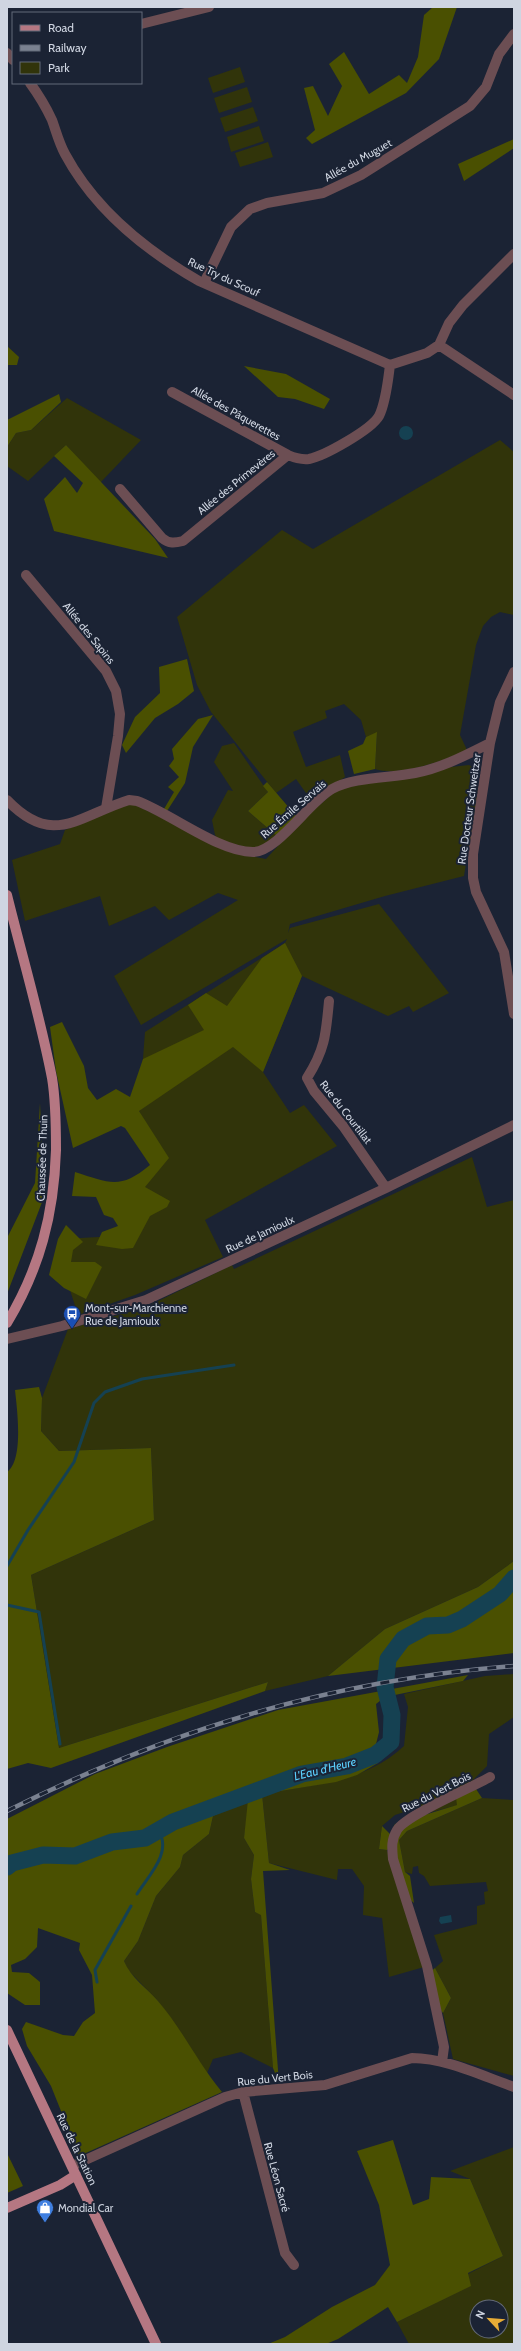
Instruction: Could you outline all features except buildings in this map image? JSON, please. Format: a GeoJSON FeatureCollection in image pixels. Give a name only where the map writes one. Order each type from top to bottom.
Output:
{"type":"FeatureCollection","features":[{"type":"Feature","properties":{"kind":"main road","name":"Chaussée de Thuin"},"geometry":{"type":"LineString","coordinates":[[7,895],[52,1078],[57,1119],[54,1189],[50,1218],[41,1250],[25,1290],[7,1323]]}},
{"type":"Feature","properties":{"kind":"main road","name":"Rue de la Station"},"geometry":{"type":"LineString","coordinates":[[7,2030],[156,2344]]}},
{"type":"Feature","properties":{"kind":"main road"},"geometry":{"type":"LineString","coordinates":[[7,2208],[60,2185],[74,2170]]}},
{"type":"Feature","properties":{"kind":"street"},"geometry":{"type":"LineString","coordinates":[[142,24],[209,7]]}},
{"type":"Feature","properties":{"kind":"street","name":"Allée du Muguet"},"geometry":{"type":"LineString","coordinates":[[204,283],[231,227],[250,209],[267,203],[323,193],[361,175],[470,106],[486,87],[499,54],[514,34]]}},
{"type":"Feature","properties":{"kind":"street","name":"Rue Try du Scouf"},"geometry":{"type":"LineString","coordinates":[[31,84],[51,119],[64,153],[85,186],[110,216],[169,264],[204,283],[390,365]]}},
{"type":"Feature","properties":{"kind":"street"},"geometry":{"type":"LineString","coordinates":[[390,365],[426,353],[439,345],[449,323],[463,305],[514,254]]}},
{"type":"Feature","properties":{"kind":"street"},"geometry":{"type":"LineString","coordinates":[[439,345],[514,395]]}},
{"type":"Feature","properties":{"kind":"street","name":"Allée des Primevères"},"geometry":{"type":"LineString","coordinates":[[120,489],[162,538],[171,543],[177,543],[189,536],[288,455],[299,459],[319,456],[368,428],[378,416],[390,365]]}},
{"type":"Feature","properties":{"kind":"street","name":"Allée des Pâquerettes"},"geometry":{"type":"LineString","coordinates":[[172,392],[288,455]]}},
{"type":"Feature","properties":{"kind":"street","name":"Allée des Sapins"},"geometry":{"type":"LineString","coordinates":[[26,574],[106,671],[116,691],[120,714],[118,736],[106,808]]}},
{"type":"Feature","properties":{"kind":"street"},"geometry":{"type":"LineString","coordinates":[[490,743],[500,702],[514,672]]}},
{"type":"Feature","properties":{"kind":"street","name":"Rue Émile Servais"},"geometry":{"type":"LineString","coordinates":[[7,800],[23,816],[32,821],[53,826],[67,825],[129,800],[137,801],[217,842],[243,851],[260,852],[275,841],[316,801],[335,788],[429,769],[449,763],[490,743]]}},
{"type":"Feature","properties":{"kind":"street","name":"Rue Docteur Schweitzer"},"geometry":{"type":"LineString","coordinates":[[490,743],[473,854],[473,878],[476,892],[504,952],[514,1014]]}},
{"type":"Feature","properties":{"kind":"street","name":"Rue du Courtillat"},"geometry":{"type":"LineString","coordinates":[[329,1001],[324,1046],[319,1060],[307,1078],[314,1091],[343,1126],[386,1188]]}},
{"type":"Feature","properties":{"kind":"street","name":"Rue de Jamioulx"},"geometry":{"type":"LineString","coordinates":[[7,1339],[62,1326],[146,1300],[386,1188],[514,1125]]}},
{"type":"Feature","properties":{"kind":"street","name":"Rue du Vert Bois"},"geometry":{"type":"LineString","coordinates":[[442,2062],[444,2047],[427,1966],[393,1859],[391,1843],[397,1828],[409,1818],[490,1778]]}},
{"type":"Feature","properties":{"kind":"street","name":"Rue du Vert Bois"},"geometry":{"type":"LineString","coordinates":[[74,2170],[224,2097],[243,2092],[324,2085],[412,2058],[426,2058],[442,2062],[514,2087]]}},
{"type":"Feature","properties":{"kind":"street","name":"Rue Léon Sacré"},"geometry":{"type":"LineString","coordinates":[[243,2092],[285,2253],[294,2265]]}},
{"type":"Feature","properties":{"kind":"green space"},"geometry":{"type":"Polygon","coordinates":[[[433,7],[457,7],[439,59],[406,93],[312,144],[306,138],[315,130],[304,88],[313,86],[328,116],[342,86],[329,64],[344,52],[369,94],[399,75],[407,83],[418,57],[424,15],[433,7]]]}},
{"type":"Feature","properties":{"kind":"green space"},"geometry":{"type":"Polygon","coordinates":[[[240,67],[245,82],[213,93],[208,78],[240,67]]]}},
{"type":"Feature","properties":{"kind":"green space"},"geometry":{"type":"Polygon","coordinates":[[[247,87],[252,102],[219,113],[214,98],[247,87]]]}},
{"type":"Feature","properties":{"kind":"green space"},"geometry":{"type":"Polygon","coordinates":[[[253,107],[258,121],[225,132],[220,118],[253,107]]]}},
{"type":"Feature","properties":{"kind":"green space"},"geometry":{"type":"Polygon","coordinates":[[[259,126],[264,141],[231,152],[227,137],[259,126]]]}},
{"type":"Feature","properties":{"kind":"green space"},"geometry":{"type":"Polygon","coordinates":[[[514,139],[514,148],[464,181],[458,164],[514,139]]]}},
{"type":"Feature","properties":{"kind":"green space"},"geometry":{"type":"Polygon","coordinates":[[[268,142],[273,157],[240,167],[235,153],[268,142]]]}},
{"type":"Feature","properties":{"kind":"green space"},"geometry":{"type":"Polygon","coordinates":[[[7,346],[19,357],[17,365],[7,365],[7,346]]]}},
{"type":"Feature","properties":{"kind":"green space"},"geometry":{"type":"Polygon","coordinates":[[[244,366],[286,374],[330,399],[324,409],[295,399],[278,397],[244,366]]]}},
{"type":"Feature","properties":{"kind":"green space"},"geometry":{"type":"Polygon","coordinates":[[[59,394],[61,402],[31,430],[16,433],[7,447],[7,420],[59,394]]]}},
{"type":"Feature","properties":{"kind":"green space"},"geometry":{"type":"Polygon","coordinates":[[[67,398],[141,440],[100,483],[66,445],[28,481],[7,466],[7,447],[16,433],[31,430],[67,398]]]}},
{"type":"Feature","properties":{"kind":"green space"},"geometry":{"type":"Polygon","coordinates":[[[500,440],[514,452],[514,615],[500,612],[491,617],[483,626],[476,645],[460,735],[467,750],[421,767],[396,771],[375,769],[377,733],[366,737],[361,720],[344,704],[325,711],[327,718],[293,732],[306,767],[340,755],[345,777],[311,800],[296,779],[276,793],[211,712],[197,685],[177,617],[282,530],[313,549],[500,440]]]}},
{"type":"Feature","properties":{"kind":"green space"},"geometry":{"type":"Polygon","coordinates":[[[66,445],[155,539],[168,558],[54,531],[44,499],[65,477],[77,493],[83,483],[54,456],[66,445]]]}},
{"type":"Feature","properties":{"kind":"green space"},"geometry":{"type":"Polygon","coordinates":[[[187,659],[194,691],[178,704],[155,718],[126,753],[122,745],[135,717],[160,693],[159,667],[187,659]]]}},
{"type":"Feature","properties":{"kind":"green space"},"geometry":{"type":"Polygon","coordinates":[[[213,715],[193,747],[185,783],[167,811],[164,809],[174,792],[168,787],[179,777],[169,766],[174,759],[172,749],[198,719],[213,715]]]}},
{"type":"Feature","properties":{"kind":"green space"},"geometry":{"type":"Polygon","coordinates":[[[377,732],[375,769],[354,774],[348,751],[363,744],[366,737],[377,732]]]}},
{"type":"Feature","properties":{"kind":"green space"},"geometry":{"type":"Polygon","coordinates":[[[234,743],[268,792],[248,811],[277,836],[260,848],[249,848],[219,840],[215,835],[212,820],[228,790],[233,791],[214,762],[222,746],[234,743]]]}},
{"type":"Feature","properties":{"kind":"green space"},"geometry":{"type":"Polygon","coordinates":[[[469,765],[477,774],[478,783],[474,824],[464,876],[385,896],[290,924],[288,933],[290,928],[379,904],[449,993],[413,1012],[409,1006],[388,1016],[302,976],[263,1072],[290,1113],[304,1105],[337,1146],[205,1220],[223,1257],[135,1295],[78,1315],[69,1287],[62,1239],[135,1235],[138,1185],[165,1162],[139,1111],[145,1032],[285,943],[287,939],[141,1025],[114,976],[238,900],[218,893],[169,920],[155,906],[109,926],[100,896],[25,921],[12,860],[60,844],[65,830],[131,803],[238,854],[266,859],[300,822],[338,789],[451,767],[469,765]]]}},
{"type":"Feature","properties":{"kind":"green space"},"geometry":{"type":"Polygon","coordinates":[[[267,782],[297,817],[277,836],[248,811],[268,792],[263,786],[267,782]]]}},
{"type":"Feature","properties":{"kind":"green space"},"geometry":{"type":"Polygon","coordinates":[[[285,943],[302,976],[263,1072],[233,1047],[139,1111],[169,1158],[145,1187],[170,1201],[167,1207],[150,1216],[133,1248],[122,1249],[96,1245],[102,1232],[118,1226],[113,1218],[104,1215],[96,1197],[72,1196],[75,1172],[97,1179],[114,1182],[131,1178],[150,1165],[125,1128],[121,1126],[73,1148],[56,1071],[50,1027],[62,1022],[84,1066],[88,1088],[97,1100],[116,1089],[130,1097],[143,1059],[204,1030],[188,1005],[206,993],[227,1006],[262,958],[285,943]]]}},
{"type":"Feature","properties":{"kind":"green space"},"geometry":{"type":"Polygon","coordinates":[[[40,1103],[44,1197],[7,1294],[7,1238],[35,1183],[40,1103]]]}},
{"type":"Feature","properties":{"kind":"green space"},"geometry":{"type":"Polygon","coordinates":[[[472,1157],[487,1207],[514,1200],[514,1561],[478,1587],[385,1629],[328,1676],[265,1691],[268,1682],[59,1748],[31,1575],[154,1520],[151,1448],[59,1451],[41,1431],[42,1398],[68,1329],[144,1308],[232,1265],[234,1269],[472,1157]]]}},
{"type":"Feature","properties":{"kind":"green space"},"geometry":{"type":"Polygon","coordinates":[[[66,1225],[83,1242],[73,1250],[71,1262],[95,1262],[102,1267],[86,1299],[64,1288],[49,1275],[58,1239],[66,1225]]]}},
{"type":"Feature","properties":{"kind":"green space"},"geometry":{"type":"Polygon","coordinates":[[[39,1387],[42,1398],[41,1431],[59,1451],[151,1448],[154,1520],[31,1575],[59,1748],[268,1682],[265,1691],[51,1768],[28,1763],[7,1769],[7,1472],[12,1466],[16,1457],[18,1446],[18,1421],[15,1390],[39,1387]]]}},
{"type":"Feature","properties":{"kind":"green space"},"geometry":{"type":"Polygon","coordinates":[[[514,1561],[514,1653],[328,1676],[385,1629],[478,1587],[514,1561]]]}},
{"type":"Feature","properties":{"kind":"green space"},"geometry":{"type":"Polygon","coordinates":[[[514,1674],[514,1717],[489,1734],[487,1766],[469,1784],[426,1805],[395,1815],[382,1826],[379,1849],[387,1850],[424,1967],[389,1977],[382,1918],[363,1915],[364,1886],[352,1869],[338,1869],[337,1880],[269,1863],[262,1794],[319,1784],[356,1775],[389,1758],[404,1746],[408,1707],[404,1694],[485,1676],[514,1674]]]}},
{"type":"Feature","properties":{"kind":"green space"},"geometry":{"type":"Polygon","coordinates":[[[468,1675],[463,1681],[385,1697],[376,1704],[379,1732],[374,1752],[378,1763],[357,1775],[336,1782],[262,1794],[269,1863],[290,1870],[263,1871],[279,2083],[273,2068],[261,1915],[255,1912],[251,1879],[254,1855],[244,1838],[248,1800],[213,1816],[209,1834],[183,1855],[180,1867],[156,1896],[138,1941],[124,1961],[135,1977],[167,2012],[222,2092],[79,2156],[51,2086],[27,2046],[22,2029],[26,2022],[63,2035],[74,2036],[83,2022],[95,2013],[92,1975],[79,1950],[80,1943],[38,1928],[37,1947],[25,1959],[11,1965],[12,1972],[29,1973],[40,1982],[40,2005],[25,2005],[7,1993],[7,1819],[95,1774],[167,1747],[278,1710],[468,1675]]]}},
{"type":"Feature","properties":{"kind":"green space"},"geometry":{"type":"Polygon","coordinates":[[[476,1789],[482,1798],[407,1831],[399,1840],[405,1872],[410,1876],[414,1903],[409,1899],[393,1846],[387,1850],[379,1849],[382,1826],[390,1834],[395,1824],[457,1805],[456,1798],[476,1789]]]}},
{"type":"Feature","properties":{"kind":"green space"},"geometry":{"type":"Polygon","coordinates":[[[456,1798],[458,1805],[428,1813],[456,1798]]]}},
{"type":"Feature","properties":{"kind":"green space"},"geometry":{"type":"Polygon","coordinates":[[[482,1798],[514,1800],[514,2076],[453,2059],[443,2013],[451,1998],[435,1968],[443,1961],[434,1935],[477,1924],[477,1906],[485,1904],[484,1892],[488,1891],[486,1882],[430,1886],[424,1876],[419,1873],[418,1866],[413,1867],[412,1874],[405,1872],[399,1840],[407,1831],[482,1798]]]}},
{"type":"Feature","properties":{"kind":"green space"},"geometry":{"type":"Polygon","coordinates":[[[249,1800],[244,1838],[254,1855],[251,1879],[255,1912],[261,1914],[273,2068],[241,2052],[213,2059],[207,2073],[158,2001],[128,1970],[124,1961],[138,1941],[156,1896],[180,1867],[183,1855],[209,1834],[213,1816],[249,1800]]]}},
{"type":"Feature","properties":{"kind":"green space"},"geometry":{"type":"Polygon","coordinates":[[[435,1968],[451,1998],[443,2013],[439,2009],[429,1973],[435,1968]]]}},
{"type":"Feature","properties":{"kind":"green space"},"geometry":{"type":"Polygon","coordinates":[[[393,2140],[413,2205],[429,2199],[431,2177],[470,2179],[503,2256],[468,2273],[471,2286],[397,2322],[388,2307],[338,2339],[326,2344],[268,2344],[285,2337],[332,2307],[375,2285],[390,2265],[379,2205],[357,2151],[393,2140]]]}},
{"type":"Feature","properties":{"kind":"green space"},"geometry":{"type":"Polygon","coordinates":[[[514,2147],[514,2344],[409,2344],[397,2322],[470,2286],[468,2274],[503,2256],[470,2179],[450,2171],[514,2147]]]}},
{"type":"Feature","properties":{"kind":"green space"},"geometry":{"type":"Polygon","coordinates":[[[7,2153],[23,2186],[7,2193],[7,2153]]]}},
{"type":"Feature","properties":{"kind":"water"},"geometry":{"type":"Polygon","coordinates":[[[403,426],[409,426],[413,430],[413,436],[409,440],[403,440],[399,436],[399,430],[403,426]]]}},
{"type":"Feature","properties":{"kind":"water"},"geometry":{"type":"Polygon","coordinates":[[[451,1915],[452,1922],[441,1924],[439,1921],[440,1917],[451,1915]]]}},
{"type":"Feature","properties":{"kind":"waterway"},"geometry":{"type":"LineString","coordinates":[[7,1566],[28,1530],[74,1462],[94,1403],[105,1392],[142,1379],[234,1365]]}},
{"type":"Feature","properties":{"kind":"waterway","name":"L'Eau d'Heure"},"geometry":{"type":"LineString","coordinates":[[7,1867],[12,1863],[43,1855],[75,1856],[112,1842],[145,1838],[173,1822],[302,1774],[347,1766],[375,1755],[391,1742],[392,1715],[385,1687],[388,1659],[403,1639],[427,1626],[448,1625],[462,1619],[500,1594],[514,1578]]}},
{"type":"Feature","properties":{"kind":"waterway"},"geometry":{"type":"LineString","coordinates":[[7,1605],[39,1612],[60,1744]]}},
{"type":"Feature","properties":{"kind":"waterway"},"geometry":{"type":"LineString","coordinates":[[137,1894],[158,1863],[161,1855],[163,1847],[162,1838],[158,1830]]}},
{"type":"Feature","properties":{"kind":"waterway"},"geometry":{"type":"LineString","coordinates":[[97,1982],[95,1970],[131,1906]]}},
{"type":"Feature","properties":{"kind":"railway"},"geometry":{"type":"LineString","coordinates":[[7,1811],[68,1782],[129,1756],[191,1733],[253,1713],[316,1697],[381,1683],[447,1673],[514,1666]]}},
{"type":"Feature","properties":{"kind":"place","name":"Mont-sur-Marchienne Rue de Jamioulx"},"geometry":{"type":"Point","coordinates":[72,1329]}},
{"type":"Feature","properties":{"kind":"place","name":"Mondial Car"},"geometry":{"type":"Point","coordinates":[45,2223]}}]}
